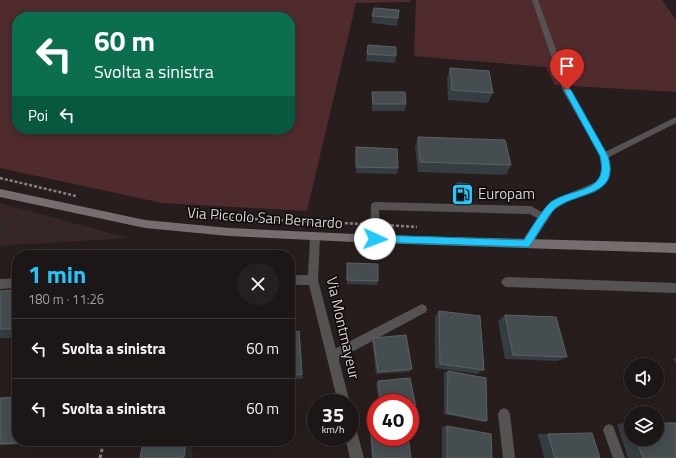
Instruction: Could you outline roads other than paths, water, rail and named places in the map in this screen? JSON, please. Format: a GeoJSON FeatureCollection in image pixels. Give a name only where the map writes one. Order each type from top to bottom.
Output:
{"type":"FeatureCollection","features":[{"type":"Feature","properties":{"kind":"street"},"geometry":{"type":"LineString","coordinates":[[526,244],[553,205],[598,186],[605,179],[607,167],[604,156],[567,90],[535,0]]}},
{"type":"Feature","properties":{"kind":"street","name":"Via Piccolo San Bernardo"},"geometry":{"type":"LineString","coordinates":[[0,193],[145,224],[229,232],[315,237],[676,248]]}},
{"type":"Feature","properties":{"kind":"street","name":"Via Montmayeur"},"geometry":{"type":"LineString","coordinates":[[315,237],[313,280],[342,394]]}},
{"type":"Feature","properties":{"kind":"street"},"geometry":{"type":"LineString","coordinates":[[295,280],[313,280]]}},
{"type":"Feature","properties":{"kind":"street"},"geometry":{"type":"LineString","coordinates":[[0,284],[12,283]]}},
{"type":"Feature","properties":{"kind":"street"},"geometry":{"type":"LineString","coordinates":[[354,446],[357,458]]}},
{"type":"Feature","properties":{"kind":"lane"},"geometry":{"type":"LineString","coordinates":[[604,156],[676,120]]}},
{"type":"Feature","properties":{"kind":"lane"},"geometry":{"type":"LineString","coordinates":[[375,239],[375,206],[531,210],[544,218]]}},
{"type":"Feature","properties":{"kind":"lane"},"geometry":{"type":"LineString","coordinates":[[506,282],[676,288]]}},
{"type":"Feature","properties":{"kind":"lane"},"geometry":{"type":"LineString","coordinates":[[333,356],[422,309]]}},
{"type":"Feature","properties":{"kind":"lane"},"geometry":{"type":"LineString","coordinates":[[504,414],[509,458]]}},
{"type":"Feature","properties":{"kind":"lane"},"geometry":{"type":"LineString","coordinates":[[609,430],[618,458]]}},
{"type":"Feature","properties":{"kind":"place","name":"Europam"},"geometry":{"type":"Point","coordinates":[463,194]}}]}
